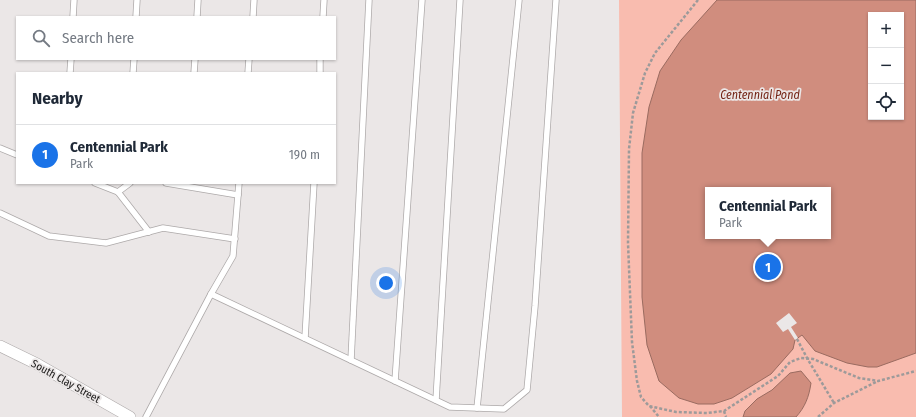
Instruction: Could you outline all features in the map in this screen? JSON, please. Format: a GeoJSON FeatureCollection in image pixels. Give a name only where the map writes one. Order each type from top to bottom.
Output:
{"type":"FeatureCollection","features":[{"type":"Feature","properties":{"kind":"street","name":"South Clay Street"},"geometry":{"type":"LineString","coordinates":[[0,346],[37,364],[130,417]]}},
{"type":"Feature","properties":{"kind":"lane"},"geometry":{"type":"LineString","coordinates":[[73,16],[74,0]]}},
{"type":"Feature","properties":{"kind":"lane"},"geometry":{"type":"LineString","coordinates":[[136,16],[137,0]]}},
{"type":"Feature","properties":{"kind":"lane"},"geometry":{"type":"LineString","coordinates":[[197,16],[198,0]]}},
{"type":"Feature","properties":{"kind":"lane"},"geometry":{"type":"LineString","coordinates":[[252,16],[254,0]]}},
{"type":"Feature","properties":{"kind":"lane"},"geometry":{"type":"LineString","coordinates":[[323,16],[324,0]]}},
{"type":"Feature","properties":{"kind":"lane"},"geometry":{"type":"LineString","coordinates":[[351,360],[369,0]]}},
{"type":"Feature","properties":{"kind":"lane"},"geometry":{"type":"LineString","coordinates":[[396,381],[422,0]]}},
{"type":"Feature","properties":{"kind":"lane"},"geometry":{"type":"LineString","coordinates":[[436,400],[460,0]]}},
{"type":"Feature","properties":{"kind":"lane"},"geometry":{"type":"LineString","coordinates":[[477,408],[519,0]]}},
{"type":"Feature","properties":{"kind":"lane"},"geometry":{"type":"LineString","coordinates":[[211,294],[450,407],[504,409],[527,390],[556,0]]}},
{"type":"Feature","properties":{"kind":"lane"},"geometry":{"type":"LineString","coordinates":[[70,72],[71,60]]}},
{"type":"Feature","properties":{"kind":"lane"},"geometry":{"type":"LineString","coordinates":[[133,72],[134,60]]}},
{"type":"Feature","properties":{"kind":"lane"},"geometry":{"type":"LineString","coordinates":[[194,60],[194,72]]}},
{"type":"Feature","properties":{"kind":"lane"},"geometry":{"type":"LineString","coordinates":[[248,72],[249,60]]}},
{"type":"Feature","properties":{"kind":"lane"},"geometry":{"type":"LineString","coordinates":[[320,60],[320,72]]}},
{"type":"Feature","properties":{"kind":"lane"},"geometry":{"type":"LineString","coordinates":[[0,148],[16,155]]}},
{"type":"Feature","properties":{"kind":"lane"},"geometry":{"type":"LineString","coordinates":[[98,184],[118,192],[149,232]]}},
{"type":"Feature","properties":{"kind":"lane"},"geometry":{"type":"LineString","coordinates":[[118,192],[129,184]]}},
{"type":"Feature","properties":{"kind":"lane"},"geometry":{"type":"LineString","coordinates":[[176,184],[238,195]]}},
{"type":"Feature","properties":{"kind":"lane"},"geometry":{"type":"LineString","coordinates":[[146,417],[211,294],[233,256],[239,184]]}},
{"type":"Feature","properties":{"kind":"lane"},"geometry":{"type":"LineString","coordinates":[[305,338],[314,184]]}},
{"type":"Feature","properties":{"kind":"lane"},"geometry":{"type":"LineString","coordinates":[[0,213],[49,236],[106,243],[163,228],[235,239]]}},
{"type":"Feature","properties":{"kind":"path"},"geometry":{"type":"LineString","coordinates":[[659,417],[641,397],[636,381],[632,342],[628,243],[629,149],[633,113],[645,73],[655,53],[698,0]]}},
{"type":"Feature","properties":{"kind":"path"},"geometry":{"type":"LineString","coordinates":[[797,339],[834,403]]}},
{"type":"Feature","properties":{"kind":"path"},"geometry":{"type":"LineString","coordinates":[[649,406],[676,412],[707,413],[724,411],[778,376],[790,362],[801,358],[813,359],[859,378],[878,381]]}},
{"type":"Feature","properties":{"kind":"path"},"geometry":{"type":"LineString","coordinates":[[818,417],[834,403],[878,381],[916,371]]}},
{"type":"Feature","properties":{"kind":"path"},"geometry":{"type":"LineString","coordinates":[[724,411],[726,417]]}},
{"type":"Feature","properties":{"kind":"shaded area","name":"Centennial Pond"},"geometry":{"type":"Polygon","coordinates":[[[619,0],[916,0],[916,417],[622,417],[619,0]]]}},
{"type":"Feature","properties":{"kind":"water","name":"Centennial Pond"},"geometry":{"type":"Polygon","coordinates":[[[717,0],[916,0],[916,353],[877,367],[868,367],[847,363],[815,351],[802,335],[795,340],[793,349],[771,374],[732,398],[714,404],[698,404],[679,398],[659,381],[647,345],[642,297],[642,153],[649,107],[660,71],[681,40],[717,0]]]}},
{"type":"Feature","properties":{"kind":"water"},"geometry":{"type":"Polygon","coordinates":[[[801,371],[811,383],[806,402],[796,417],[743,417],[745,411],[757,399],[772,390],[790,373],[801,371]]]}},
{"type":"Feature","properties":{"kind":"pier"},"geometry":{"type":"Polygon","coordinates":[[[789,313],[797,323],[791,327],[798,338],[795,340],[788,329],[783,332],[776,323],[789,313]]]}},
{"type":"Feature","properties":{"kind":"place","name":"Centennial Park"},"geometry":{"type":"Point","coordinates":[768,267]}}]}
